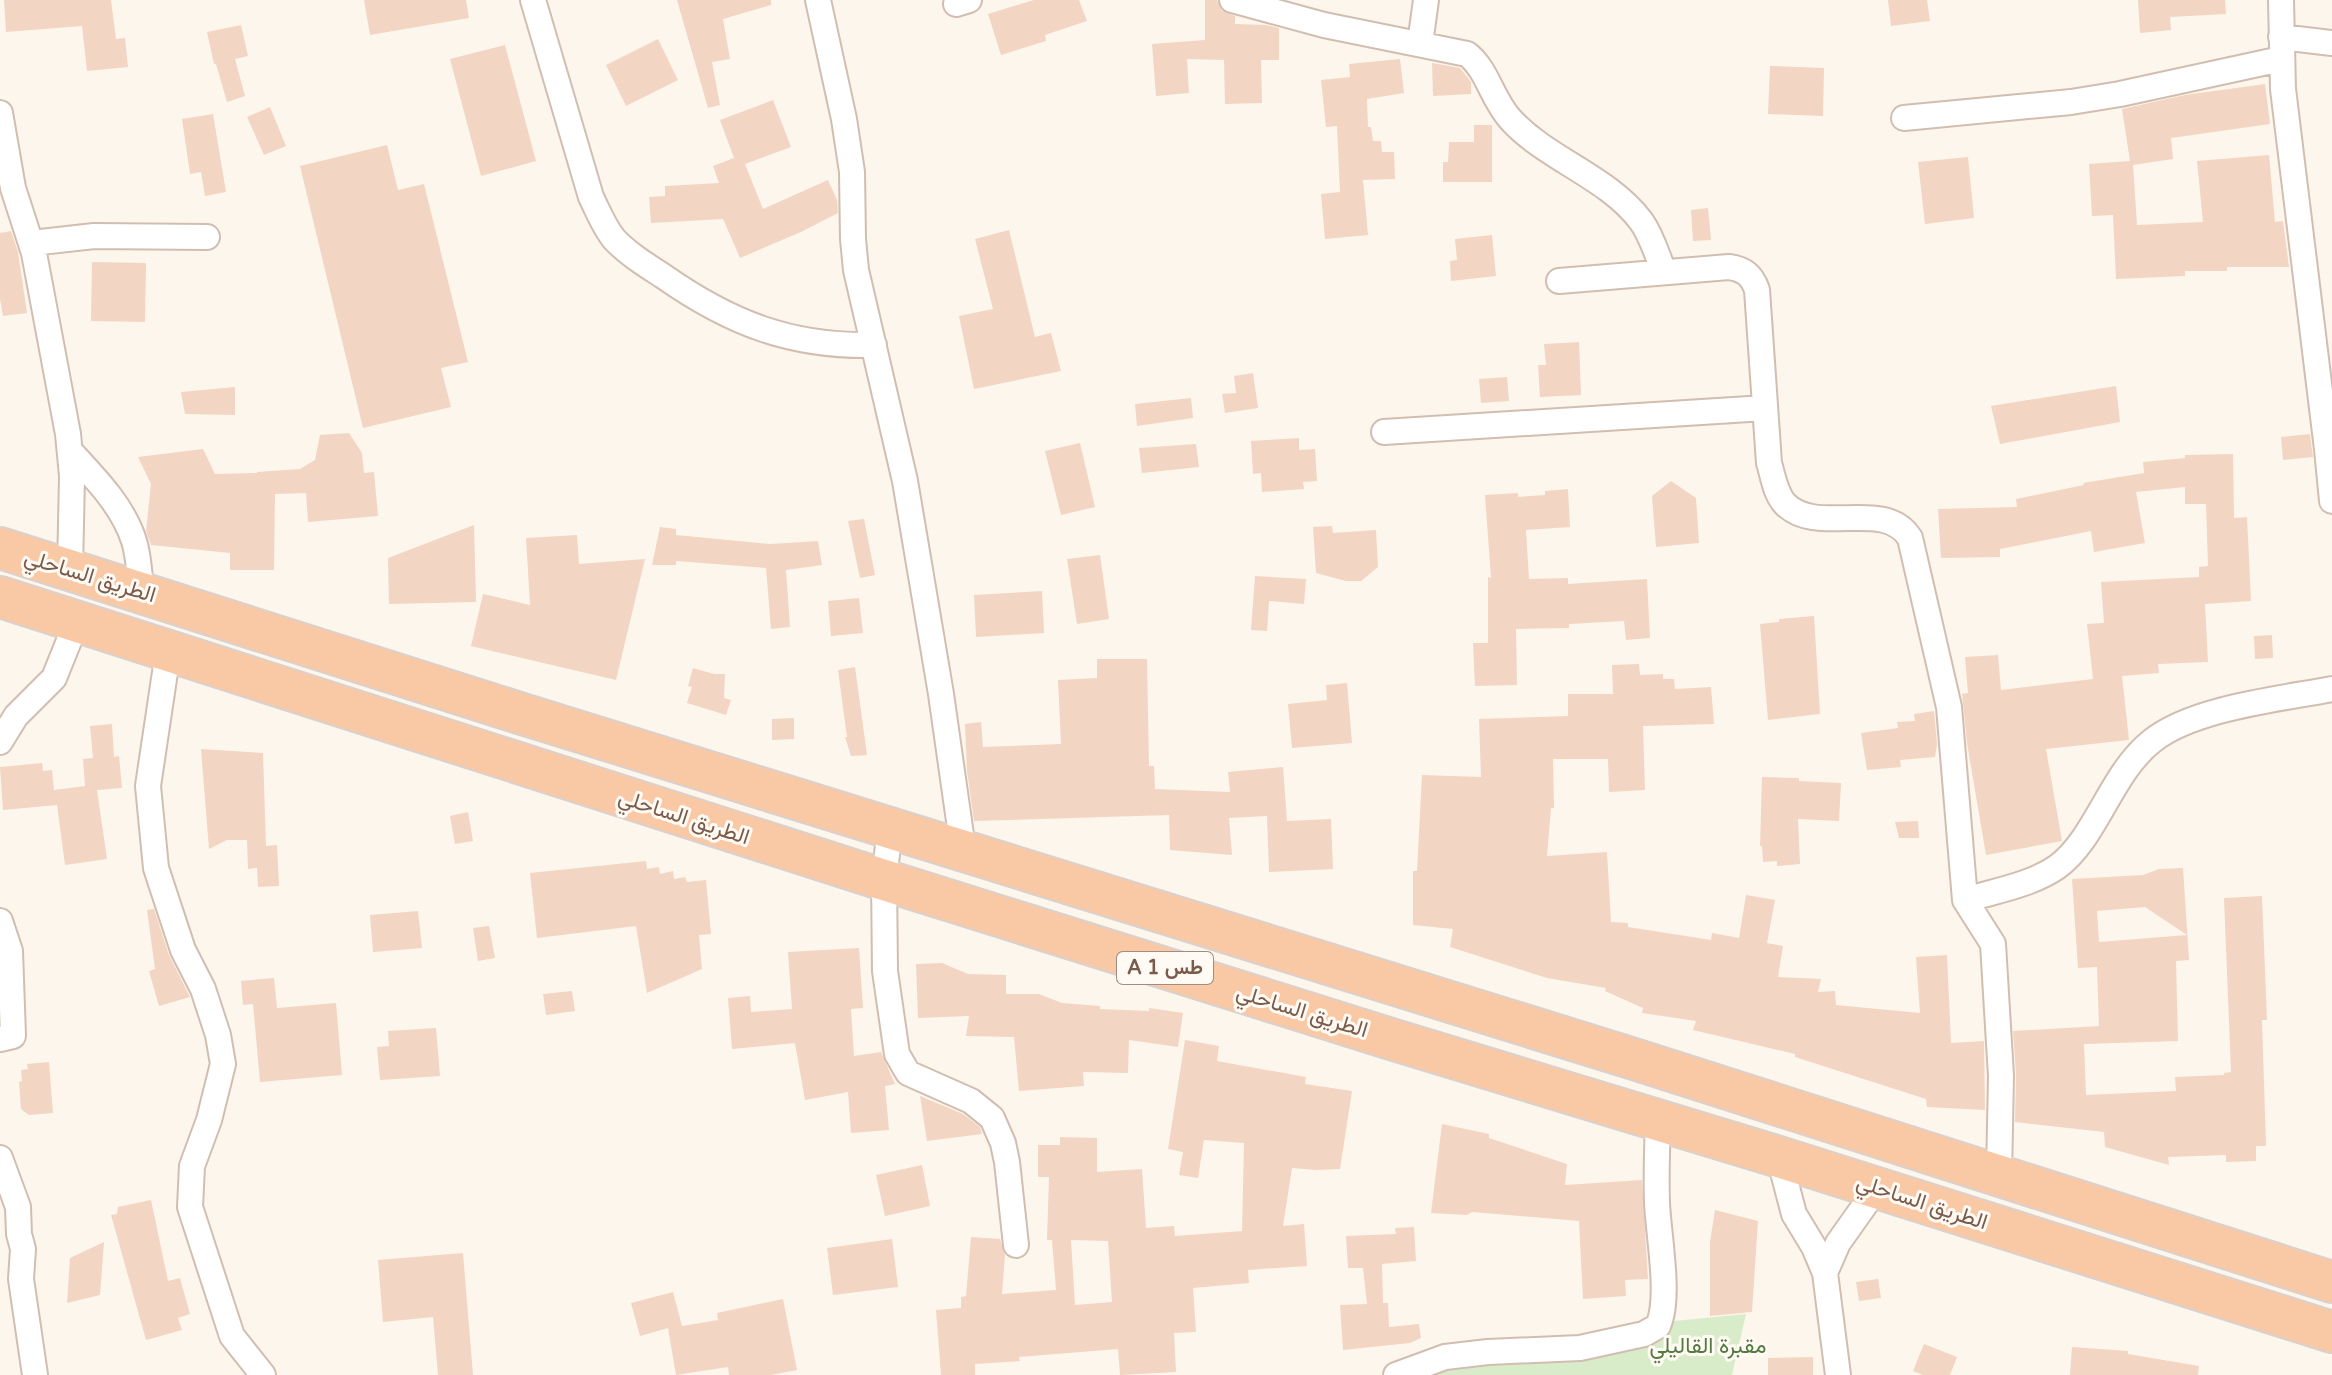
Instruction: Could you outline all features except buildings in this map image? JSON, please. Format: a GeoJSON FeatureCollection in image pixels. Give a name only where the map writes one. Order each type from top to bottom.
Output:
{"type":"FeatureCollection","features":[{"type":"Feature","properties":{"kind":"highway","name":"الطريق الساحلي"},"geometry":{"type":"LineString","coordinates":[[0,548],[2332,1282]]}},
{"type":"Feature","properties":{"kind":"highway","name":"الطريق الساحلي"},"geometry":{"type":"LineString","coordinates":[[0,597],[884,880],[2332,1332]]}},
{"type":"Feature","properties":{"kind":"street"},"geometry":{"type":"LineString","coordinates":[[533,0],[591,197],[619,244],[719,313],[745,324],[772,333],[828,344],[874,345]]}},
{"type":"Feature","properties":{"kind":"street"},"geometry":{"type":"LineString","coordinates":[[818,0],[852,172],[856,270],[905,481],[963,849]]}},
{"type":"Feature","properties":{"kind":"street"},"geometry":{"type":"LineString","coordinates":[[1232,0],[1324,25],[1456,50],[1474,59],[1510,119],[1530,137],[1612,193],[1634,213],[1649,234],[1664,272]]}},
{"type":"Feature","properties":{"kind":"street"},"geometry":{"type":"LineString","coordinates":[[1420,44],[1426,0]]}},
{"type":"Feature","properties":{"kind":"street"},"geometry":{"type":"LineString","coordinates":[[2281,0],[2283,89],[2293,183],[2327,412],[2332,501]]}},
{"type":"Feature","properties":{"kind":"street"},"geometry":{"type":"LineString","coordinates":[[1904,118],[2071,102],[2120,94],[2281,48],[2332,43]]}},
{"type":"Feature","properties":{"kind":"street"},"geometry":{"type":"LineString","coordinates":[[0,113],[13,188],[32,243],[71,452],[70,571]]}},
{"type":"Feature","properties":{"kind":"street"},"geometry":{"type":"LineString","coordinates":[[32,243],[94,236],[207,237]]}},
{"type":"Feature","properties":{"kind":"street"},"geometry":{"type":"LineString","coordinates":[[1559,281],[1729,267],[1748,273],[1757,290],[1760,312],[1769,463],[1784,503],[1794,511],[1808,515],[1873,519],[1897,524],[1910,538],[1949,707],[1965,900],[1993,944],[2001,1076],[1999,1175]]}},
{"type":"Feature","properties":{"kind":"street"},"geometry":{"type":"LineString","coordinates":[[1384,432],[1765,408]]}},
{"type":"Feature","properties":{"kind":"street"},"geometry":{"type":"LineString","coordinates":[[71,452],[105,490],[126,521],[135,543],[142,592]]}},
{"type":"Feature","properties":{"kind":"street"},"geometry":{"type":"LineString","coordinates":[[0,742],[16,716],[54,678],[77,621]]}},
{"type":"Feature","properties":{"kind":"street"},"geometry":{"type":"LineString","coordinates":[[168,652],[148,786],[156,868],[183,950],[203,989],[215,1023],[223,1064],[209,1120],[192,1166],[190,1207],[232,1336],[263,1375]]}},
{"type":"Feature","properties":{"kind":"street"},"geometry":{"type":"LineString","coordinates":[[1965,900],[2030,881],[2058,866],[2078,845],[2124,770],[2151,741],[2180,724],[2229,710],[2332,689]]}},
{"type":"Feature","properties":{"kind":"street"},"geometry":{"type":"LineString","coordinates":[[890,828],[884,880],[885,971],[897,1054],[908,1073],[971,1101],[992,1118],[1007,1162],[1016,1245]]}},
{"type":"Feature","properties":{"kind":"street"},"geometry":{"type":"LineString","coordinates":[[0,921],[10,951],[6,983],[13,1036],[0,1039]]}},
{"type":"Feature","properties":{"kind":"street"},"geometry":{"type":"LineString","coordinates":[[1396,1375],[1445,1357],[1580,1348],[1644,1334],[1658,1326],[1662,1311],[1662,1255],[1657,1204],[1658,1121]]}},
{"type":"Feature","properties":{"kind":"street"},"geometry":{"type":"LineString","coordinates":[[1779,1157],[1794,1214],[1825,1273],[1838,1375]]}},
{"type":"Feature","properties":{"kind":"street"},"geometry":{"type":"LineString","coordinates":[[0,1158],[18,1207],[23,1249],[21,1279],[35,1375]]}},
{"type":"Feature","properties":{"kind":"street"},"geometry":{"type":"LineString","coordinates":[[1825,1273],[1838,1243],[1877,1188]]}},
{"type":"Feature","properties":{"kind":"green space","name":"مقبرة القاليلي"},"geometry":{"type":"Polygon","coordinates":[[[1746,1314],[1732,1375],[1411,1375],[1643,1340],[1674,1321],[1746,1314]]]}}]}
